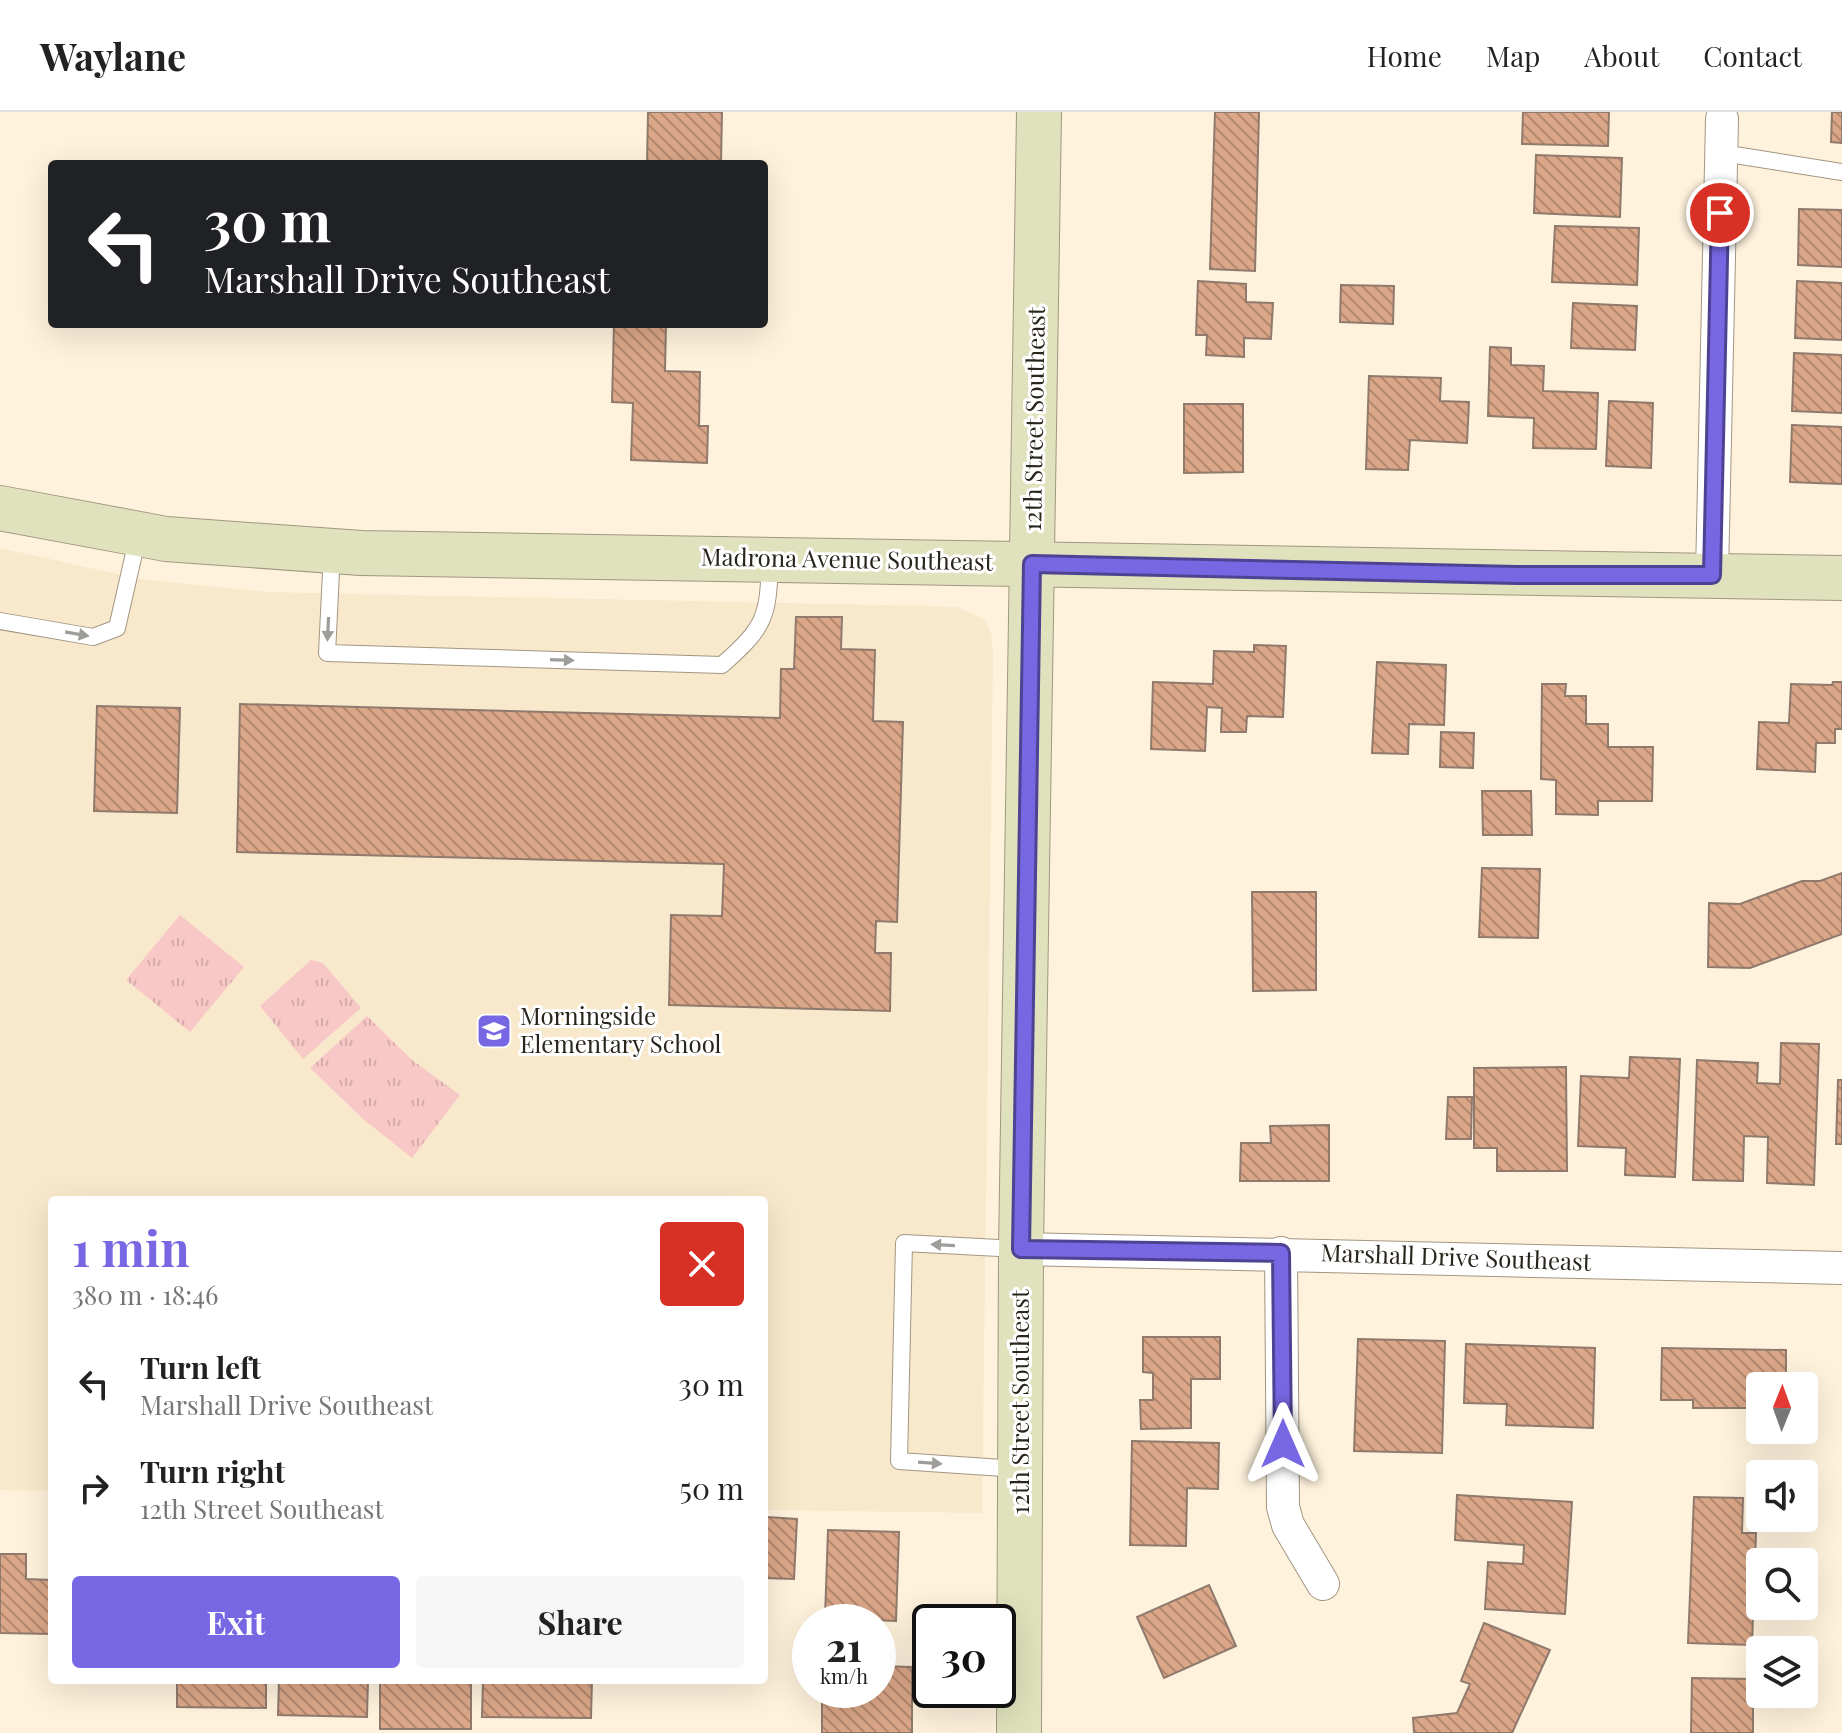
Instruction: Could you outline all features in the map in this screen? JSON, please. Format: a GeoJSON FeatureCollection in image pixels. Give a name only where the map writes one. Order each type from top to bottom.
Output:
{"type":"FeatureCollection","features":[{"type":"Feature","properties":{"kind":"main road","name":"12th Street Southeast"},"geometry":{"type":"LineString","coordinates":[[1019,1733],[1021,1249],[1039,112]]}},
{"type":"Feature","properties":{"kind":"main road","name":"Madrona Avenue Southeast"},"geometry":{"type":"LineString","coordinates":[[0,508],[138,535],[332,551],[1517,575],[1842,578]]}},
{"type":"Feature","properties":{"kind":"street"},"geometry":{"type":"LineString","coordinates":[[1712,575],[1722,119]]}},
{"type":"Feature","properties":{"kind":"street","name":"Marshall Drive Southeast"},"geometry":{"type":"LineString","coordinates":[[1021,1249],[1842,1268]]}},
{"type":"Feature","properties":{"kind":"street"},"geometry":{"type":"LineString","coordinates":[[1281,1253],[1283,1507],[1288,1525],[1323,1584]]}},
{"type":"Feature","properties":{"kind":"lane"},"geometry":{"type":"LineString","coordinates":[[1722,153],[1842,172]]}},
{"type":"Feature","properties":{"kind":"lane"},"geometry":{"type":"LineString","coordinates":[[0,621],[93,637],[117,628],[138,535]]}},
{"type":"Feature","properties":{"kind":"lane"},"geometry":{"type":"LineString","coordinates":[[332,551],[327,653],[722,665],[744,646],[768,611],[770,559]]}},
{"type":"Feature","properties":{"kind":"lane"},"geometry":{"type":"LineString","coordinates":[[1021,1249],[904,1243],[899,1461],[1022,1470]]}},
{"type":"Feature","properties":{"kind":"shaded area","name":"Morningside Elementary School"},"geometry":{"type":"Polygon","coordinates":[[[0,548],[140,579],[267,592],[930,606],[956,607],[984,619],[991,632],[993,653],[982,1513],[768,1510],[768,1196],[48,1196],[48,1491],[0,1490],[0,548]]]}},
{"type":"Feature","properties":{"kind":"green space"},"geometry":{"type":"Polygon","coordinates":[[[180,915],[244,967],[190,1032],[126,980],[180,915]]]}},
{"type":"Feature","properties":{"kind":"green space"},"geometry":{"type":"Polygon","coordinates":[[[311,960],[323,963],[361,1008],[303,1059],[260,1006],[311,960]]]}},
{"type":"Feature","properties":{"kind":"green space"},"geometry":{"type":"Polygon","coordinates":[[[367,1016],[412,1060],[460,1095],[412,1158],[363,1119],[310,1068],[367,1016]]]}},
{"type":"Feature","properties":{"kind":"building"},"geometry":{"type":"Polygon","coordinates":[[[648,112],[722,112],[721,160],[647,160],[648,112]]]}},
{"type":"Feature","properties":{"kind":"building"},"geometry":{"type":"Polygon","coordinates":[[[1215,112],[1259,112],[1255,271],[1210,269],[1215,112]]]}},
{"type":"Feature","properties":{"kind":"building"},"geometry":{"type":"Polygon","coordinates":[[[1523,112],[1609,112],[1608,146],[1522,144],[1523,112]]]}},
{"type":"Feature","properties":{"kind":"building"},"geometry":{"type":"Polygon","coordinates":[[[1832,112],[1842,112],[1842,143],[1831,142],[1832,112]]]}},
{"type":"Feature","properties":{"kind":"building"},"geometry":{"type":"Polygon","coordinates":[[[1536,155],[1622,158],[1620,217],[1534,213],[1536,155]]]}},
{"type":"Feature","properties":{"kind":"building"},"geometry":{"type":"Polygon","coordinates":[[[1799,209],[1842,210],[1842,267],[1798,265],[1799,209]]]}},
{"type":"Feature","properties":{"kind":"building"},"geometry":{"type":"Polygon","coordinates":[[[1555,226],[1639,228],[1637,285],[1552,282],[1555,226]]]}},
{"type":"Feature","properties":{"kind":"building"},"geometry":{"type":"Polygon","coordinates":[[[1198,281],[1246,284],[1246,302],[1273,303],[1271,339],[1244,338],[1244,357],[1206,355],[1207,335],[1196,335],[1198,281]]]}},
{"type":"Feature","properties":{"kind":"building"},"geometry":{"type":"Polygon","coordinates":[[[1797,281],[1842,283],[1842,340],[1795,338],[1797,281]]]}},
{"type":"Feature","properties":{"kind":"building"},"geometry":{"type":"Polygon","coordinates":[[[1341,285],[1394,286],[1393,324],[1340,322],[1341,285]]]}},
{"type":"Feature","properties":{"kind":"building"},"geometry":{"type":"Polygon","coordinates":[[[1573,303],[1637,306],[1635,350],[1571,348],[1573,303]]]}},
{"type":"Feature","properties":{"kind":"building"},"geometry":{"type":"Polygon","coordinates":[[[614,328],[666,328],[665,371],[700,372],[699,426],[708,426],[707,463],[631,460],[633,403],[612,402],[614,328]]]}},
{"type":"Feature","properties":{"kind":"building"},"geometry":{"type":"Polygon","coordinates":[[[1490,347],[1511,348],[1511,365],[1544,366],[1543,391],[1598,393],[1596,449],[1533,448],[1534,418],[1488,416],[1490,347]]]}},
{"type":"Feature","properties":{"kind":"building"},"geometry":{"type":"Polygon","coordinates":[[[1794,353],[1842,355],[1842,413],[1792,411],[1794,353]]]}},
{"type":"Feature","properties":{"kind":"building"},"geometry":{"type":"Polygon","coordinates":[[[1369,376],[1441,378],[1440,401],[1469,402],[1467,443],[1410,440],[1408,470],[1366,469],[1369,376]]]}},
{"type":"Feature","properties":{"kind":"building"},"geometry":{"type":"Polygon","coordinates":[[[1609,401],[1653,403],[1651,468],[1606,466],[1609,401]]]}},
{"type":"Feature","properties":{"kind":"building"},"geometry":{"type":"Polygon","coordinates":[[[1184,404],[1243,404],[1243,472],[1184,473],[1184,404]]]}},
{"type":"Feature","properties":{"kind":"building"},"geometry":{"type":"Polygon","coordinates":[[[1792,425],[1842,427],[1842,484],[1790,482],[1792,425]]]}},
{"type":"Feature","properties":{"kind":"building"},"geometry":{"type":"Polygon","coordinates":[[[796,617],[842,617],[841,649],[875,650],[873,721],[903,722],[897,922],[876,921],[875,953],[891,953],[890,1011],[669,1005],[671,915],[722,916],[724,864],[237,852],[240,704],[780,718],[781,669],[794,669],[796,617]]]}},
{"type":"Feature","properties":{"kind":"building"},"geometry":{"type":"Polygon","coordinates":[[[1254,645],[1286,646],[1283,717],[1247,716],[1246,732],[1221,732],[1222,708],[1207,707],[1205,751],[1151,749],[1153,682],[1213,684],[1214,651],[1254,652],[1254,645]]]}},
{"type":"Feature","properties":{"kind":"building"},"geometry":{"type":"Polygon","coordinates":[[[1377,662],[1446,665],[1444,725],[1409,724],[1408,754],[1372,753],[1377,662]]]}},
{"type":"Feature","properties":{"kind":"building"},"geometry":{"type":"Polygon","coordinates":[[[1833,682],[1842,682],[1842,729],[1835,729],[1835,743],[1816,743],[1815,772],[1757,769],[1759,722],[1789,723],[1791,684],[1832,685],[1833,682]]]}},
{"type":"Feature","properties":{"kind":"building"},"geometry":{"type":"Polygon","coordinates":[[[1542,684],[1566,684],[1565,696],[1586,696],[1586,724],[1608,724],[1608,747],[1653,747],[1652,801],[1598,801],[1598,815],[1556,814],[1556,780],[1541,779],[1542,684]]]}},
{"type":"Feature","properties":{"kind":"building"},"geometry":{"type":"Polygon","coordinates":[[[97,706],[180,708],[177,813],[94,811],[97,706]]]}},
{"type":"Feature","properties":{"kind":"building"},"geometry":{"type":"Polygon","coordinates":[[[1441,732],[1474,733],[1473,768],[1440,767],[1441,732]]]}},
{"type":"Feature","properties":{"kind":"building"},"geometry":{"type":"Polygon","coordinates":[[[1482,791],[1531,791],[1532,835],[1483,835],[1482,791]]]}},
{"type":"Feature","properties":{"kind":"building"},"geometry":{"type":"Polygon","coordinates":[[[1482,868],[1540,869],[1538,938],[1479,937],[1482,868]]]}},
{"type":"Feature","properties":{"kind":"building"},"geometry":{"type":"Polygon","coordinates":[[[1842,873],[1842,934],[1750,968],[1708,967],[1709,903],[1740,904],[1802,881],[1820,881],[1842,873]]]}},
{"type":"Feature","properties":{"kind":"building"},"geometry":{"type":"Polygon","coordinates":[[[1252,892],[1316,892],[1316,990],[1253,991],[1252,892]]]}},
{"type":"Feature","properties":{"kind":"building"},"geometry":{"type":"Polygon","coordinates":[[[1781,1043],[1819,1044],[1814,1185],[1767,1183],[1768,1137],[1744,1136],[1743,1181],[1693,1180],[1697,1060],[1758,1063],[1757,1083],[1780,1084],[1781,1043]]]}},
{"type":"Feature","properties":{"kind":"building"},"geometry":{"type":"Polygon","coordinates":[[[1630,1057],[1680,1059],[1675,1177],[1625,1175],[1626,1148],[1578,1146],[1581,1076],[1629,1078],[1630,1057]]]}},
{"type":"Feature","properties":{"kind":"building"},"geometry":{"type":"Polygon","coordinates":[[[1566,1067],[1567,1171],[1497,1171],[1497,1148],[1474,1148],[1474,1068],[1566,1067]]]}},
{"type":"Feature","properties":{"kind":"building"},"geometry":{"type":"Polygon","coordinates":[[[1838,1080],[1842,1080],[1842,1144],[1836,1144],[1838,1080]]]}},
{"type":"Feature","properties":{"kind":"building"},"geometry":{"type":"Polygon","coordinates":[[[1448,1097],[1472,1097],[1471,1139],[1446,1139],[1448,1097]]]}},
{"type":"Feature","properties":{"kind":"building"},"geometry":{"type":"Polygon","coordinates":[[[1329,1125],[1329,1181],[1240,1181],[1241,1143],[1271,1143],[1270,1126],[1329,1125]]]}},
{"type":"Feature","properties":{"kind":"building"},"geometry":{"type":"Polygon","coordinates":[[[1143,1337],[1220,1337],[1220,1379],[1191,1379],[1191,1428],[1141,1429],[1140,1400],[1153,1400],[1153,1373],[1143,1372],[1143,1337]]]}},
{"type":"Feature","properties":{"kind":"building"},"geometry":{"type":"Polygon","coordinates":[[[1358,1339],[1445,1341],[1442,1453],[1354,1451],[1358,1339]]]}},
{"type":"Feature","properties":{"kind":"building"},"geometry":{"type":"Polygon","coordinates":[[[1466,1344],[1595,1348],[1593,1428],[1506,1425],[1507,1404],[1464,1403],[1466,1344]]]}},
{"type":"Feature","properties":{"kind":"building"},"geometry":{"type":"Polygon","coordinates":[[[1662,1348],[1786,1350],[1786,1372],[1746,1372],[1746,1408],[1693,1408],[1693,1400],[1661,1400],[1662,1348]]]}},
{"type":"Feature","properties":{"kind":"building"},"geometry":{"type":"Polygon","coordinates":[[[1132,1441],[1219,1443],[1218,1489],[1187,1488],[1186,1546],[1130,1545],[1132,1441]]]}},
{"type":"Feature","properties":{"kind":"building"},"geometry":{"type":"Polygon","coordinates":[[[1457,1495],[1572,1502],[1565,1614],[1485,1609],[1488,1562],[1523,1564],[1524,1545],[1455,1540],[1457,1495]]]}},
{"type":"Feature","properties":{"kind":"building"},"geometry":{"type":"Polygon","coordinates":[[[1694,1497],[1743,1498],[1742,1533],[1756,1533],[1755,1548],[1746,1548],[1746,1620],[1753,1620],[1752,1636],[1746,1636],[1746,1645],[1688,1643],[1694,1497]]]}},
{"type":"Feature","properties":{"kind":"building"},"geometry":{"type":"Polygon","coordinates":[[[768,1517],[797,1519],[794,1579],[768,1578],[768,1517]]]}},
{"type":"Feature","properties":{"kind":"building"},"geometry":{"type":"Polygon","coordinates":[[[828,1530],[899,1532],[896,1621],[896,1604],[825,1604],[828,1530]]]}},
{"type":"Feature","properties":{"kind":"building"},"geometry":{"type":"Polygon","coordinates":[[[0,1554],[26,1554],[26,1579],[48,1580],[48,1634],[0,1633],[0,1554]]]}},
{"type":"Feature","properties":{"kind":"building"},"geometry":{"type":"Polygon","coordinates":[[[1209,1585],[1236,1646],[1164,1678],[1137,1617],[1209,1585]]]}},
{"type":"Feature","properties":{"kind":"building"},"geometry":{"type":"Polygon","coordinates":[[[1484,1623],[1550,1650],[1512,1733],[1414,1733],[1413,1718],[1457,1713],[1470,1684],[1461,1681],[1484,1623]]]}},
{"type":"Feature","properties":{"kind":"building"},"geometry":{"type":"Polygon","coordinates":[[[896,1667],[912,1667],[912,1733],[822,1733],[822,1708],[896,1708],[896,1667]]]}},
{"type":"Feature","properties":{"kind":"building"},"geometry":{"type":"Polygon","coordinates":[[[1692,1678],[1746,1679],[1746,1708],[1753,1708],[1753,1733],[1691,1733],[1692,1678]]]}},
{"type":"Feature","properties":{"kind":"building"},"geometry":{"type":"Polygon","coordinates":[[[177,1684],[266,1684],[266,1708],[177,1707],[177,1684]]]}},
{"type":"Feature","properties":{"kind":"building"},"geometry":{"type":"Polygon","coordinates":[[[279,1684],[368,1684],[367,1717],[278,1715],[279,1684]]]}},
{"type":"Feature","properties":{"kind":"building"},"geometry":{"type":"Polygon","coordinates":[[[380,1684],[471,1684],[471,1729],[380,1729],[380,1684]]]}},
{"type":"Feature","properties":{"kind":"building"},"geometry":{"type":"Polygon","coordinates":[[[483,1684],[592,1684],[591,1718],[482,1717],[483,1684]]]}},
{"type":"Feature","properties":{"kind":"place","name":"Morningside Elementary School"},"geometry":{"type":"Point","coordinates":[494,1031]}},
{"type":"Feature","properties":{"kind":"route"},"geometry":{"type":"LineString","coordinates":[[1283,1444],[1281,1253],[1021,1249],[1032,564],[1517,575],[1712,575],[1720,213]]}}]}
